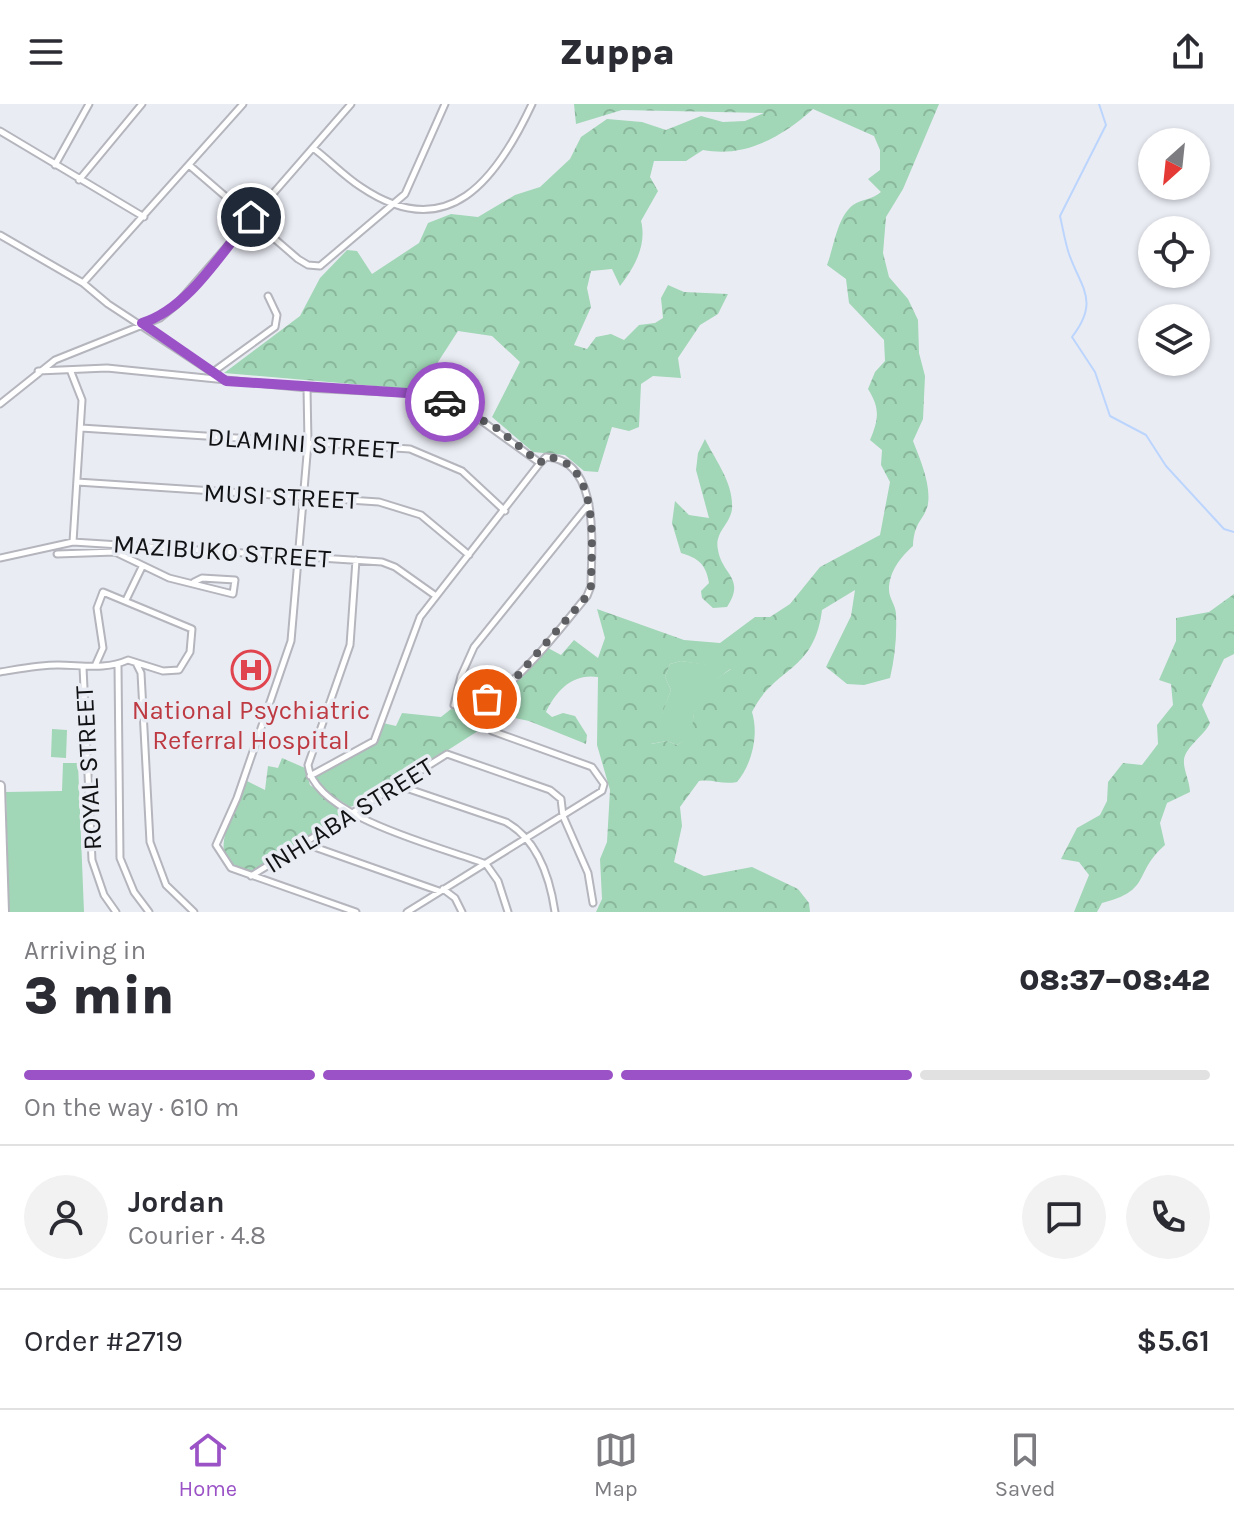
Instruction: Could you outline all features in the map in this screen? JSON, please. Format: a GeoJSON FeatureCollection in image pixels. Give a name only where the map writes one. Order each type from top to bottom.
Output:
{"type":"FeatureCollection","features":[{"type":"Feature","properties":{"kind":"main road"},"geometry":{"type":"LineString","coordinates":[[0,786],[4,912]]}},
{"type":"Feature","properties":{"kind":"street"},"geometry":{"type":"LineString","coordinates":[[79,180],[142,104]]}},
{"type":"Feature","properties":{"kind":"street"},"geometry":{"type":"LineString","coordinates":[[83,283],[243,104]]}},
{"type":"Feature","properties":{"kind":"street"},"geometry":{"type":"LineString","coordinates":[[0,404],[38,371],[142,323],[160,318],[176,305],[351,104]]}},
{"type":"Feature","properties":{"kind":"street"},"geometry":{"type":"LineString","coordinates":[[189,165],[298,259],[308,265],[320,266],[397,203],[417,169],[445,104]]}},
{"type":"Feature","properties":{"kind":"street"},"geometry":{"type":"LineString","coordinates":[[313,148],[361,187],[397,203],[429,212],[446,209],[495,170],[532,104]]}},
{"type":"Feature","properties":{"kind":"street"},"geometry":{"type":"LineString","coordinates":[[55,165],[80,125],[87,105]]}},
{"type":"Feature","properties":{"kind":"street"},"geometry":{"type":"LineString","coordinates":[[0,131],[144,217]]}},
{"type":"Feature","properties":{"kind":"street"},"geometry":{"type":"LineString","coordinates":[[0,235],[83,283],[108,304],[142,323],[226,381]]}},
{"type":"Feature","properties":{"kind":"street"},"geometry":{"type":"LineString","coordinates":[[213,372],[275,327],[277,315],[268,296]]}},
{"type":"Feature","properties":{"kind":"street"},"geometry":{"type":"LineString","coordinates":[[38,371],[71,372],[107,368],[307,388],[407,393],[442,401],[494,426],[540,463]]}},
{"type":"Feature","properties":{"kind":"street"},"geometry":{"type":"LineString","coordinates":[[71,372],[82,400],[73,542]]}},
{"type":"Feature","properties":{"kind":"street"},"geometry":{"type":"LineString","coordinates":[[307,388],[308,443],[291,641],[237,798],[216,845],[225,863],[251,876],[356,912]]}},
{"type":"Feature","properties":{"kind":"street","name":"DLAMINI STREET"},"geometry":{"type":"LineString","coordinates":[[81,428],[410,449],[462,471],[505,511]]}},
{"type":"Feature","properties":{"kind":"street"},"geometry":{"type":"LineString","coordinates":[[310,776],[374,741],[420,617],[546,457],[562,461],[580,477],[589,504],[591,586],[587,596],[514,680],[472,705],[454,705],[461,676],[474,647],[589,504]]}},
{"type":"Feature","properties":{"kind":"street","name":"MUSI STREET"},"geometry":{"type":"LineString","coordinates":[[77,482],[302,500],[379,502],[421,515],[469,555]]}},
{"type":"Feature","properties":{"kind":"street","name":"MAZIBUKO STREET"},"geometry":{"type":"LineString","coordinates":[[0,558],[73,542],[299,555],[395,567],[436,596]]}},
{"type":"Feature","properties":{"kind":"street"},"geometry":{"type":"LineString","coordinates":[[57,554],[115,552],[169,578],[233,594],[235,580],[212,578],[194,582]]}},
{"type":"Feature","properties":{"kind":"street"},"geometry":{"type":"LineString","coordinates":[[356,560],[350,645],[308,765],[310,776],[319,790],[351,813],[486,864],[505,895],[508,912]]}},
{"type":"Feature","properties":{"kind":"street"},"geometry":{"type":"LineString","coordinates":[[126,600],[142,567]]}},
{"type":"Feature","properties":{"kind":"street"},"geometry":{"type":"LineString","coordinates":[[211,590],[212,578]]}},
{"type":"Feature","properties":{"kind":"street"},"geometry":{"type":"LineString","coordinates":[[0,672],[60,665],[83,667],[118,665],[128,660],[163,671],[179,670],[190,652],[192,629],[103,592],[97,608],[103,648],[95,666]]}},
{"type":"Feature","properties":{"kind":"street"},"geometry":{"type":"LineString","coordinates":[[136,663],[141,673],[150,842],[166,885],[194,912]]}},
{"type":"Feature","properties":{"kind":"street"},"geometry":{"type":"LineString","coordinates":[[118,665],[120,858],[134,892],[149,912]]}},
{"type":"Feature","properties":{"kind":"street","name":"ROYAL STREET"},"geometry":{"type":"LineString","coordinates":[[83,667],[92,860],[104,895],[116,912]]}},
{"type":"Feature","properties":{"kind":"street"},"geometry":{"type":"LineString","coordinates":[[407,912],[602,791],[604,784],[592,767],[492,731]]}},
{"type":"Feature","properties":{"kind":"street","name":"INHLABA STREET"},"geometry":{"type":"LineString","coordinates":[[251,876],[447,754],[550,790],[561,799],[563,816]]}},
{"type":"Feature","properties":{"kind":"street"},"geometry":{"type":"LineString","coordinates":[[399,786],[506,822],[521,831],[551,885],[555,912]]}},
{"type":"Feature","properties":{"kind":"street"},"geometry":{"type":"LineString","coordinates":[[563,816],[585,863],[593,903]]}},
{"type":"Feature","properties":{"kind":"street"},"geometry":{"type":"LineString","coordinates":[[303,843],[442,890],[455,898],[462,912]]}},
{"type":"Feature","properties":{"kind":"green space"},"geometry":{"type":"Polygon","coordinates":[[[574,104],[939,104],[903,189],[886,217],[883,253],[889,277],[908,299],[918,320],[919,353],[925,376],[923,419],[913,441],[929,496],[926,510],[915,531],[913,546],[896,565],[891,577],[889,593],[896,611],[896,622],[890,678],[864,685],[847,684],[826,667],[851,616],[855,590],[822,610],[811,646],[761,697],[752,712],[755,730],[753,749],[747,767],[737,782],[699,781],[680,807],[682,826],[674,862],[704,876],[752,867],[798,889],[809,903],[810,912],[596,912],[602,899],[600,859],[607,842],[610,790],[597,745],[598,677],[580,678],[566,685],[546,712],[552,717],[563,713],[575,716],[587,735],[586,744],[529,721],[510,717],[492,722],[368,801],[350,807],[321,788],[312,776],[364,750],[372,743],[383,723],[396,726],[402,713],[441,717],[451,709],[480,707],[493,700],[506,692],[548,648],[561,655],[574,640],[598,658],[605,638],[597,609],[684,640],[720,643],[755,617],[770,617],[790,604],[820,567],[880,535],[890,482],[881,465],[882,450],[870,440],[877,414],[868,389],[875,372],[885,361],[884,340],[849,303],[846,279],[827,265],[848,210],[881,192],[868,179],[880,170],[880,150],[874,136],[813,109],[776,136],[748,148],[719,152],[703,150],[686,161],[654,161],[650,177],[658,191],[641,221],[642,238],[638,255],[620,286],[612,269],[591,271],[587,288],[591,307],[574,345],[587,349],[596,337],[611,334],[624,340],[639,325],[655,323],[663,318],[661,298],[668,285],[684,292],[728,294],[718,314],[700,325],[678,358],[681,378],[653,376],[641,384],[639,427],[629,431],[612,427],[598,472],[584,471],[565,455],[533,452],[492,417],[520,362],[492,336],[458,331],[438,362],[432,391],[224,373],[300,316],[320,278],[347,250],[357,251],[372,274],[419,243],[428,223],[451,214],[478,217],[515,195],[540,187],[570,159],[581,137],[607,119],[642,122],[666,130],[701,116],[723,122],[745,121],[764,113],[622,110],[576,124],[574,104]],[[681,661],[670,664],[665,677],[671,690],[651,744],[667,741],[677,745],[683,741],[690,733],[700,695],[731,669],[681,661]]]}},
{"type":"Feature","properties":{"kind":"green space"},"geometry":{"type":"Polygon","coordinates":[[[705,439],[727,481],[732,499],[731,515],[717,544],[720,558],[734,583],[727,607],[713,608],[702,598],[701,591],[709,583],[706,571],[697,560],[681,553],[672,523],[675,501],[689,515],[709,518],[696,470],[698,453],[705,439]]]}},
{"type":"Feature","properties":{"kind":"green space"},"geometry":{"type":"Polygon","coordinates":[[[1234,594],[1234,654],[1224,659],[1202,705],[1210,723],[1185,755],[1190,792],[1167,803],[1160,823],[1165,845],[1129,893],[1102,903],[1097,912],[1074,912],[1089,875],[1079,862],[1061,859],[1077,828],[1100,815],[1107,801],[1108,782],[1123,763],[1142,765],[1158,744],[1157,725],[1173,705],[1171,684],[1159,680],[1176,641],[1176,618],[1209,612],[1234,594]]]}},
{"type":"Feature","properties":{"kind":"green space"},"geometry":{"type":"Polygon","coordinates":[[[681,661],[732,668],[698,700],[689,737],[677,745],[667,741],[650,744],[671,690],[665,677],[670,664],[681,661]]]}},
{"type":"Feature","properties":{"kind":"green space"},"geometry":{"type":"Polygon","coordinates":[[[52,729],[67,730],[66,758],[51,757],[52,729]]]}},
{"type":"Feature","properties":{"kind":"green space"},"geometry":{"type":"Polygon","coordinates":[[[282,758],[305,768],[310,785],[348,813],[258,872],[239,870],[228,863],[224,852],[228,823],[247,781],[265,790],[268,766],[278,768],[282,758]]]}},
{"type":"Feature","properties":{"kind":"green space"},"geometry":{"type":"Polygon","coordinates":[[[63,763],[78,763],[84,912],[9,912],[6,792],[62,791],[63,763]]]}},
{"type":"Feature","properties":{"kind":"waterway"},"geometry":{"type":"LineString","coordinates":[[1099,104],[1106,125],[1060,216],[1087,304],[1072,337],[1095,372],[1110,416],[1146,435],[1166,466],[1224,529],[1234,532]]}},
{"type":"Feature","properties":{"kind":"way so far"},"geometry":{"type":"LineString","coordinates":[[445,402],[494,426],[540,463],[546,457],[562,461],[580,477],[589,504],[591,586],[587,596],[514,680],[487,699]]}},
{"type":"Feature","properties":{"kind":"place","name":"National Psychiatric Referral Hospital"},"geometry":{"type":"Point","coordinates":[251,670]}},
{"type":"Feature","properties":{"kind":"route"},"geometry":{"type":"LineString","coordinates":[[251,217],[176,305],[160,318],[142,323],[226,381],[407,393],[445,402]]}}]}
